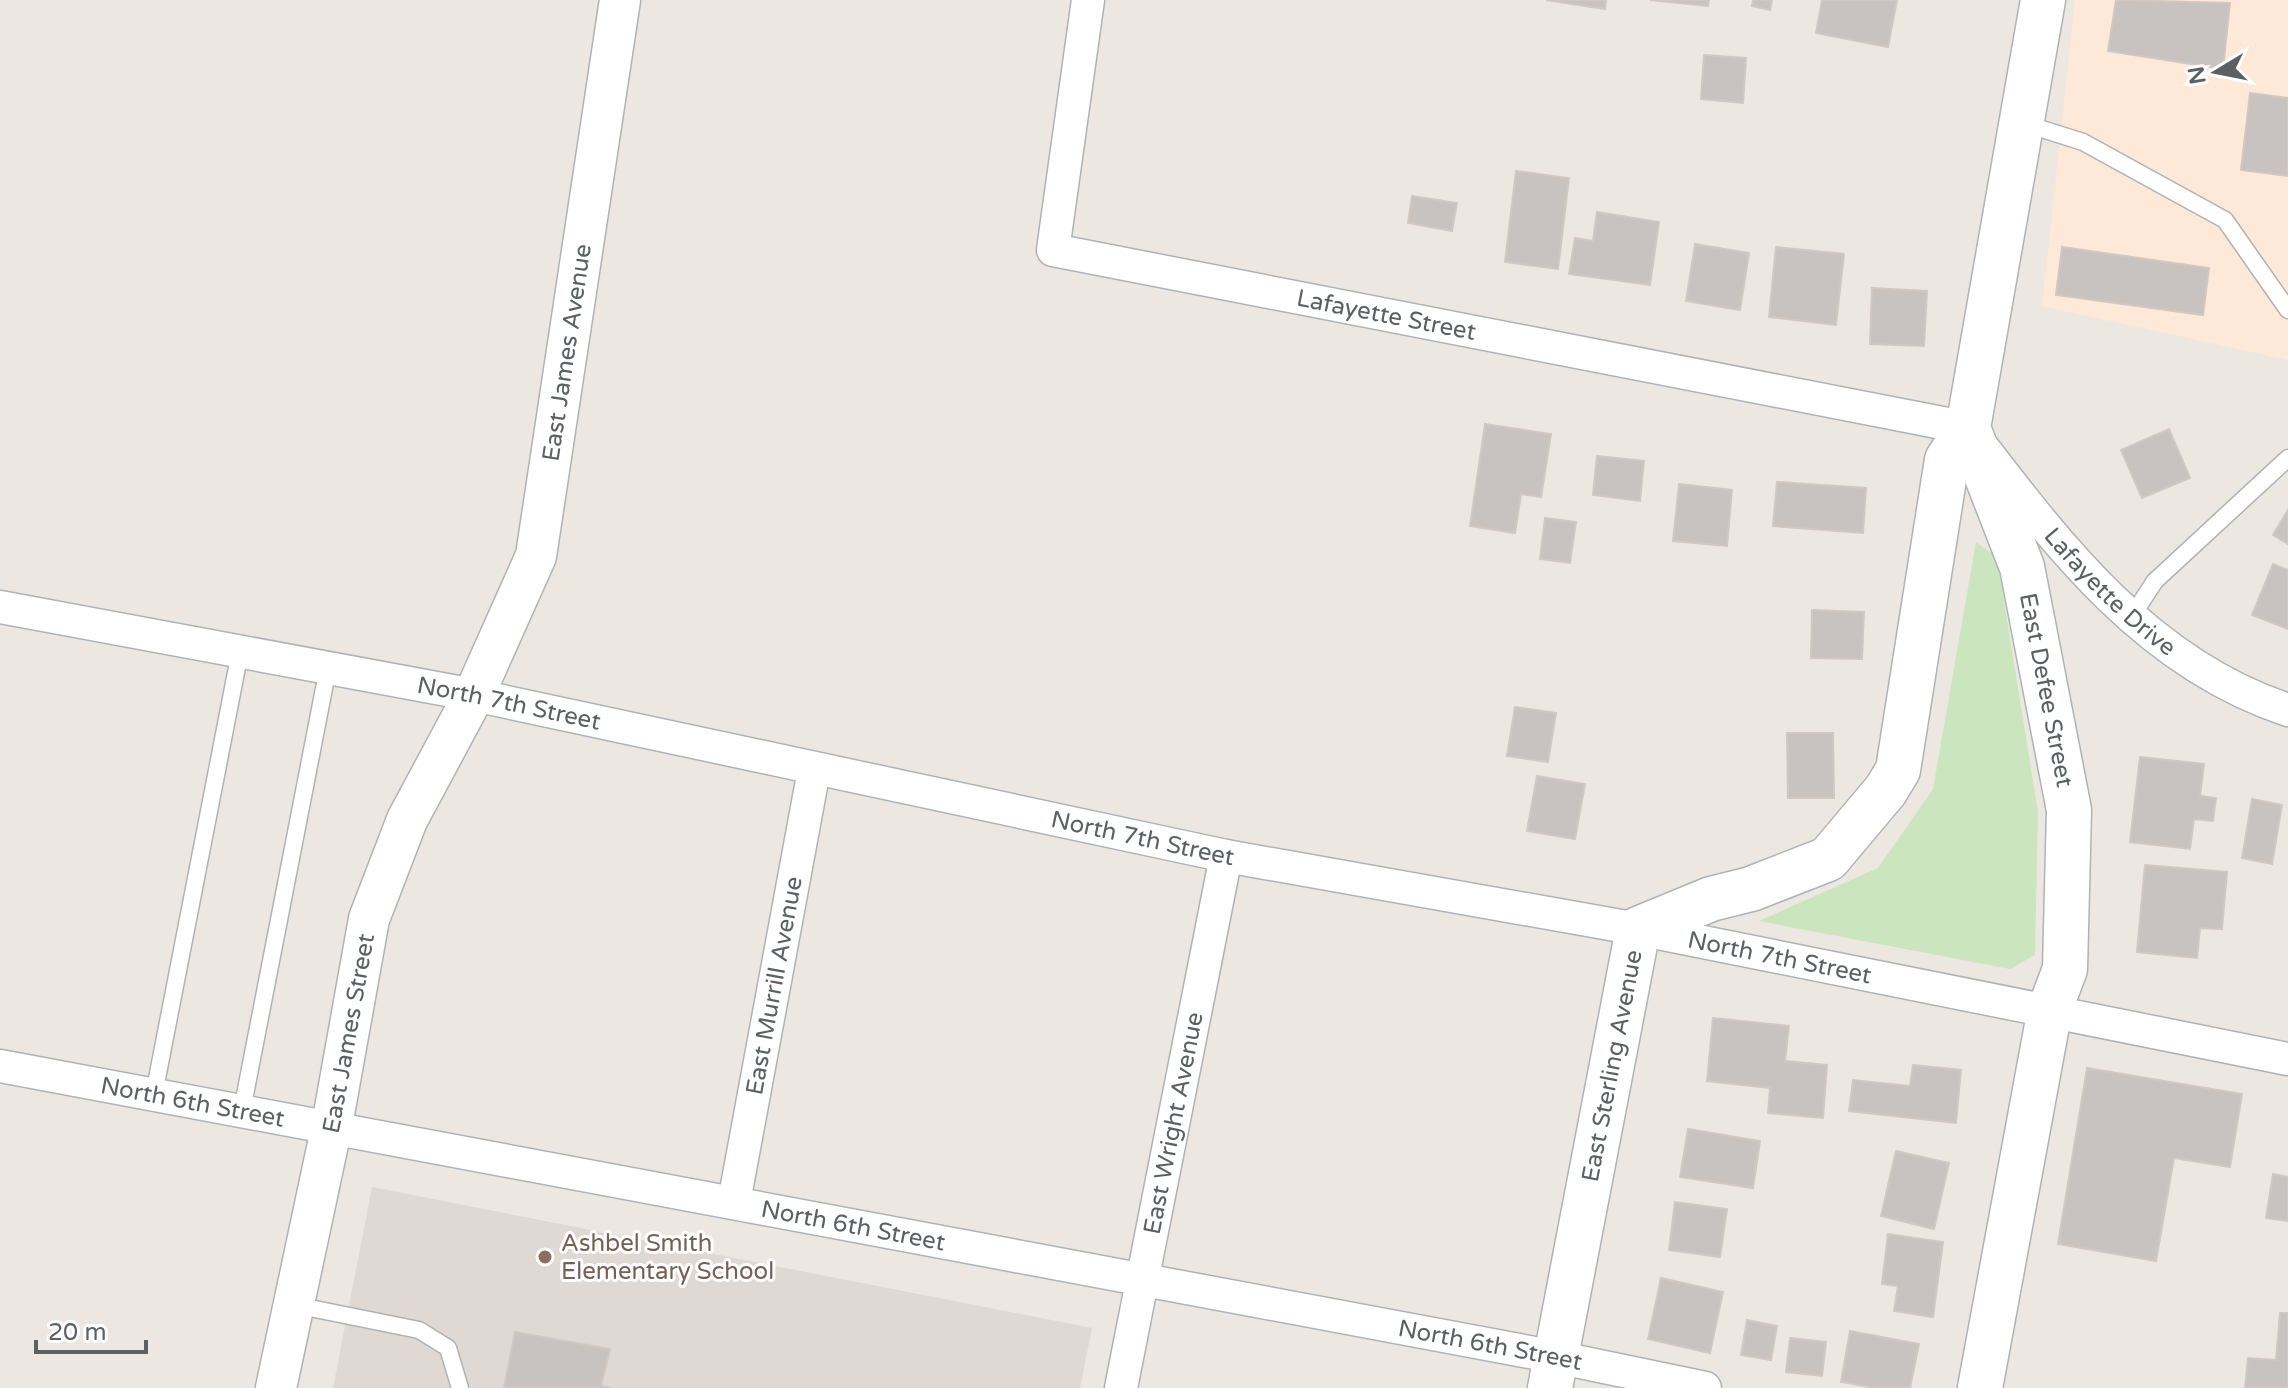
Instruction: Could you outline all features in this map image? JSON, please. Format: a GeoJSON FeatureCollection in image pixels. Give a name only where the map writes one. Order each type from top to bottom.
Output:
{"type":"FeatureCollection","features":[{"type":"Feature","properties":{"kind":"main road"},"geometry":{"type":"LineString","coordinates":[[1968,428],[2043,0]]}},
{"type":"Feature","properties":{"kind":"main road","name":"East Sterling Avenue"},"geometry":{"type":"LineString","coordinates":[[1553,1372],[1638,929],[1711,899],[1751,889],[1828,859],[1886,790],[1898,770],[1947,460],[1968,428]]}},
{"type":"Feature","properties":{"kind":"main road","name":"East Defee Street"},"geometry":{"type":"LineString","coordinates":[[1968,428],[2022,567],[2069,810],[2065,969],[2050,1009],[1980,1388]]}},
{"type":"Feature","properties":{"kind":"street","name":"East James Avenue"},"geometry":{"type":"LineString","coordinates":[[474,695],[536,556],[620,0]]}},
{"type":"Feature","properties":{"kind":"street","name":"Lafayette Street"},"geometry":{"type":"LineString","coordinates":[[1088,0],[1053,250],[1968,428]]}},
{"type":"Feature","properties":{"kind":"street","name":"Lafayette Drive"},"geometry":{"type":"LineString","coordinates":[[1968,428],[2057,544],[2130,619],[2202,672],[2248,697],[2288,710]]}},
{"type":"Feature","properties":{"kind":"street","name":"North 7th Street"},"geometry":{"type":"LineString","coordinates":[[0,607],[474,695],[1226,856],[1638,929],[2288,1059]]}},
{"type":"Feature","properties":{"kind":"street","name":"East James Street"},"geometry":{"type":"LineString","coordinates":[[276,1388],[332,1125],[369,919],[407,820],[474,695]]}},
{"type":"Feature","properties":{"kind":"street","name":"East Murrill Avenue"},"geometry":{"type":"LineString","coordinates":[[734,1202],[814,770]]}},
{"type":"Feature","properties":{"kind":"street","name":"East Wright Avenue"},"geometry":{"type":"LineString","coordinates":[[1121,1388],[1226,856]]}},
{"type":"Feature","properties":{"kind":"street","name":"North 6th Street"},"geometry":{"type":"LineString","coordinates":[[0,1066],[332,1125],[1141,1281],[1553,1372],[1705,1388]]}},
{"type":"Feature","properties":{"kind":"lane"},"geometry":{"type":"LineString","coordinates":[[2022,122],[2083,142],[2225,220],[2288,310]]}},
{"type":"Feature","properties":{"kind":"lane"},"geometry":{"type":"LineString","coordinates":[[2130,619],[2155,581],[2288,458]]}},
{"type":"Feature","properties":{"kind":"lane"},"geometry":{"type":"LineString","coordinates":[[154,1094],[240,652]]}},
{"type":"Feature","properties":{"kind":"lane"},"geometry":{"type":"LineString","coordinates":[[242,1110],[328,668]]}},
{"type":"Feature","properties":{"kind":"lane"},"geometry":{"type":"LineString","coordinates":[[294,1304],[419,1330],[448,1348],[460,1388]]}},
{"type":"Feature","properties":{"kind":"shaded area"},"geometry":{"type":"Polygon","coordinates":[[[2075,0],[2288,0],[2288,360],[2042,306],[2075,0]]]}},
{"type":"Feature","properties":{"kind":"shaded area","name":"Ashbel Smith Elementary School"},"geometry":{"type":"Polygon","coordinates":[[[372,1187],[1092,1328],[1080,1388],[333,1388],[372,1187]]]}},
{"type":"Feature","properties":{"kind":"green space"},"geometry":{"type":"Polygon","coordinates":[[[1976,542],[1997,557],[2038,812],[2035,955],[2010,969],[1759,921],[1878,868],[1933,789],[1976,542]]]}},
{"type":"Feature","properties":{"kind":"building"},"geometry":{"type":"Polygon","coordinates":[[[1546,0],[1606,0],[1605,9],[1546,0]]]}},
{"type":"Feature","properties":{"kind":"building"},"geometry":{"type":"Polygon","coordinates":[[[1650,0],[1709,0],[1708,6],[1650,0]]]}},
{"type":"Feature","properties":{"kind":"building"},"geometry":{"type":"Polygon","coordinates":[[[1753,0],[1772,0],[1770,10],[1752,6],[1753,0]]]}},
{"type":"Feature","properties":{"kind":"building"},"geometry":{"type":"Polygon","coordinates":[[[1822,0],[1897,0],[1888,47],[1816,33],[1822,0]]]}},
{"type":"Feature","properties":{"kind":"building"},"geometry":{"type":"Polygon","coordinates":[[[2116,0],[2230,3],[2223,69],[2108,51],[2116,0]]]}},
{"type":"Feature","properties":{"kind":"building"},"geometry":{"type":"Polygon","coordinates":[[[1704,55],[1746,58],[1743,103],[1701,99],[1704,55]]]}},
{"type":"Feature","properties":{"kind":"building"},"geometry":{"type":"Polygon","coordinates":[[[2250,93],[2288,98],[2288,176],[2241,170],[2250,93]]]}},
{"type":"Feature","properties":{"kind":"building"},"geometry":{"type":"Polygon","coordinates":[[[1516,171],[1569,178],[1558,269],[1505,262],[1516,171]]]}},
{"type":"Feature","properties":{"kind":"building"},"geometry":{"type":"Polygon","coordinates":[[[1412,196],[1457,203],[1452,231],[1408,223],[1412,196]]]}},
{"type":"Feature","properties":{"kind":"building"},"geometry":{"type":"Polygon","coordinates":[[[1597,212],[1659,222],[1650,285],[1569,274],[1575,238],[1593,241],[1597,212]]]}},
{"type":"Feature","properties":{"kind":"building"},"geometry":{"type":"Polygon","coordinates":[[[1695,244],[1749,253],[1740,310],[1686,301],[1695,244]]]}},
{"type":"Feature","properties":{"kind":"building"},"geometry":{"type":"Polygon","coordinates":[[[1776,247],[1844,254],[1836,325],[1769,317],[1776,247]]]}},
{"type":"Feature","properties":{"kind":"building"},"geometry":{"type":"Polygon","coordinates":[[[2062,247],[2209,268],[2203,315],[2056,295],[2062,247]]]}},
{"type":"Feature","properties":{"kind":"building"},"geometry":{"type":"Polygon","coordinates":[[[1872,288],[1927,291],[1924,346],[1870,344],[1872,288]]]}},
{"type":"Feature","properties":{"kind":"building"},"geometry":{"type":"Polygon","coordinates":[[[1485,424],[1551,434],[1541,497],[1521,494],[1515,533],[1470,526],[1485,424]]]}},
{"type":"Feature","properties":{"kind":"building"},"geometry":{"type":"Polygon","coordinates":[[[2169,429],[2190,478],[2142,498],[2121,450],[2169,429]]]}},
{"type":"Feature","properties":{"kind":"building"},"geometry":{"type":"Polygon","coordinates":[[[1597,456],[1644,461],[1640,501],[1593,495],[1597,456]]]}},
{"type":"Feature","properties":{"kind":"building"},"geometry":{"type":"Polygon","coordinates":[[[1777,482],[1866,488],[1863,533],[1773,526],[1777,482]]]}},
{"type":"Feature","properties":{"kind":"building"},"geometry":{"type":"Polygon","coordinates":[[[1679,484],[1732,490],[1727,546],[1673,541],[1679,484]]]}},
{"type":"Feature","properties":{"kind":"building"},"geometry":{"type":"Polygon","coordinates":[[[2288,510],[2288,544],[2273,535],[2288,510]]]}},
{"type":"Feature","properties":{"kind":"building"},"geometry":{"type":"Polygon","coordinates":[[[1545,518],[1576,522],[1570,563],[1540,559],[1545,518]]]}},
{"type":"Feature","properties":{"kind":"building"},"geometry":{"type":"Polygon","coordinates":[[[2273,564],[2288,570],[2288,629],[2252,615],[2273,564]]]}},
{"type":"Feature","properties":{"kind":"building"},"geometry":{"type":"Polygon","coordinates":[[[1812,610],[1864,612],[1862,659],[1811,658],[1812,610]]]}},
{"type":"Feature","properties":{"kind":"building"},"geometry":{"type":"Polygon","coordinates":[[[1515,707],[1556,713],[1548,762],[1507,756],[1515,707]]]}},
{"type":"Feature","properties":{"kind":"building"},"geometry":{"type":"Polygon","coordinates":[[[1787,733],[1833,733],[1834,798],[1788,798],[1787,733]]]}},
{"type":"Feature","properties":{"kind":"building"},"geometry":{"type":"Polygon","coordinates":[[[2140,757],[2204,764],[2200,796],[2216,798],[2213,821],[2194,819],[2190,849],[2130,842],[2140,757]]]}},
{"type":"Feature","properties":{"kind":"building"},"geometry":{"type":"Polygon","coordinates":[[[1537,776],[1585,784],[1575,839],[1527,831],[1537,776]]]}},
{"type":"Feature","properties":{"kind":"building"},"geometry":{"type":"Polygon","coordinates":[[[2252,799],[2282,805],[2272,864],[2242,858],[2252,799]]]}},
{"type":"Feature","properties":{"kind":"building"},"geometry":{"type":"Polygon","coordinates":[[[2145,865],[2227,872],[2222,929],[2200,928],[2197,958],[2137,952],[2145,865]]]}},
{"type":"Feature","properties":{"kind":"building"},"geometry":{"type":"Polygon","coordinates":[[[1713,1018],[1789,1026],[1785,1061],[1827,1065],[1823,1118],[1768,1113],[1770,1088],[1707,1081],[1713,1018]]]}},
{"type":"Feature","properties":{"kind":"building"},"geometry":{"type":"Polygon","coordinates":[[[1913,1065],[1961,1070],[1956,1123],[1849,1111],[1853,1080],[1910,1086],[1913,1065]]]}},
{"type":"Feature","properties":{"kind":"building"},"geometry":{"type":"Polygon","coordinates":[[[2087,1068],[2242,1094],[2230,1167],[2174,1158],[2156,1261],[2058,1244],[2087,1068]]]}},
{"type":"Feature","properties":{"kind":"building"},"geometry":{"type":"Polygon","coordinates":[[[1688,1129],[1760,1141],[1753,1188],[1680,1177],[1688,1129]]]}},
{"type":"Feature","properties":{"kind":"building"},"geometry":{"type":"Polygon","coordinates":[[[1896,1151],[1949,1163],[1934,1229],[1881,1216],[1896,1151]]]}},
{"type":"Feature","properties":{"kind":"building"},"geometry":{"type":"Polygon","coordinates":[[[2273,1174],[2288,1177],[2288,1221],[2266,1218],[2273,1174]]]}},
{"type":"Feature","properties":{"kind":"building"},"geometry":{"type":"Polygon","coordinates":[[[1675,1202],[1727,1209],[1720,1257],[1669,1250],[1675,1202]]]}},
{"type":"Feature","properties":{"kind":"building"},"geometry":{"type":"Polygon","coordinates":[[[1888,1234],[1943,1242],[1933,1317],[1894,1311],[1898,1286],[1882,1284],[1888,1234]]]}},
{"type":"Feature","properties":{"kind":"building"},"geometry":{"type":"Polygon","coordinates":[[[1661,1278],[1723,1292],[1710,1353],[1648,1339],[1661,1278]]]}},
{"type":"Feature","properties":{"kind":"building"},"geometry":{"type":"Polygon","coordinates":[[[2280,1313],[2288,1313],[2288,1388],[2245,1388],[2248,1358],[2276,1360],[2280,1313]]]}},
{"type":"Feature","properties":{"kind":"building"},"geometry":{"type":"Polygon","coordinates":[[[1747,1320],[1777,1326],[1771,1360],[1741,1355],[1747,1320]]]}},
{"type":"Feature","properties":{"kind":"building"},"geometry":{"type":"Polygon","coordinates":[[[1850,1331],[1919,1344],[1910,1388],[1876,1388],[1841,1382],[1850,1331]]]}},
{"type":"Feature","properties":{"kind":"building"},"geometry":{"type":"Polygon","coordinates":[[[515,1332],[610,1349],[601,1386],[611,1388],[504,1388],[515,1332]]]}},
{"type":"Feature","properties":{"kind":"building"},"geometry":{"type":"Polygon","coordinates":[[[1790,1338],[1826,1342],[1822,1376],[1786,1372],[1790,1338]]]}},
{"type":"Feature","properties":{"kind":"place","name":"Ashbel Smith Elementary School"},"geometry":{"type":"Point","coordinates":[545,1257]}}]}
